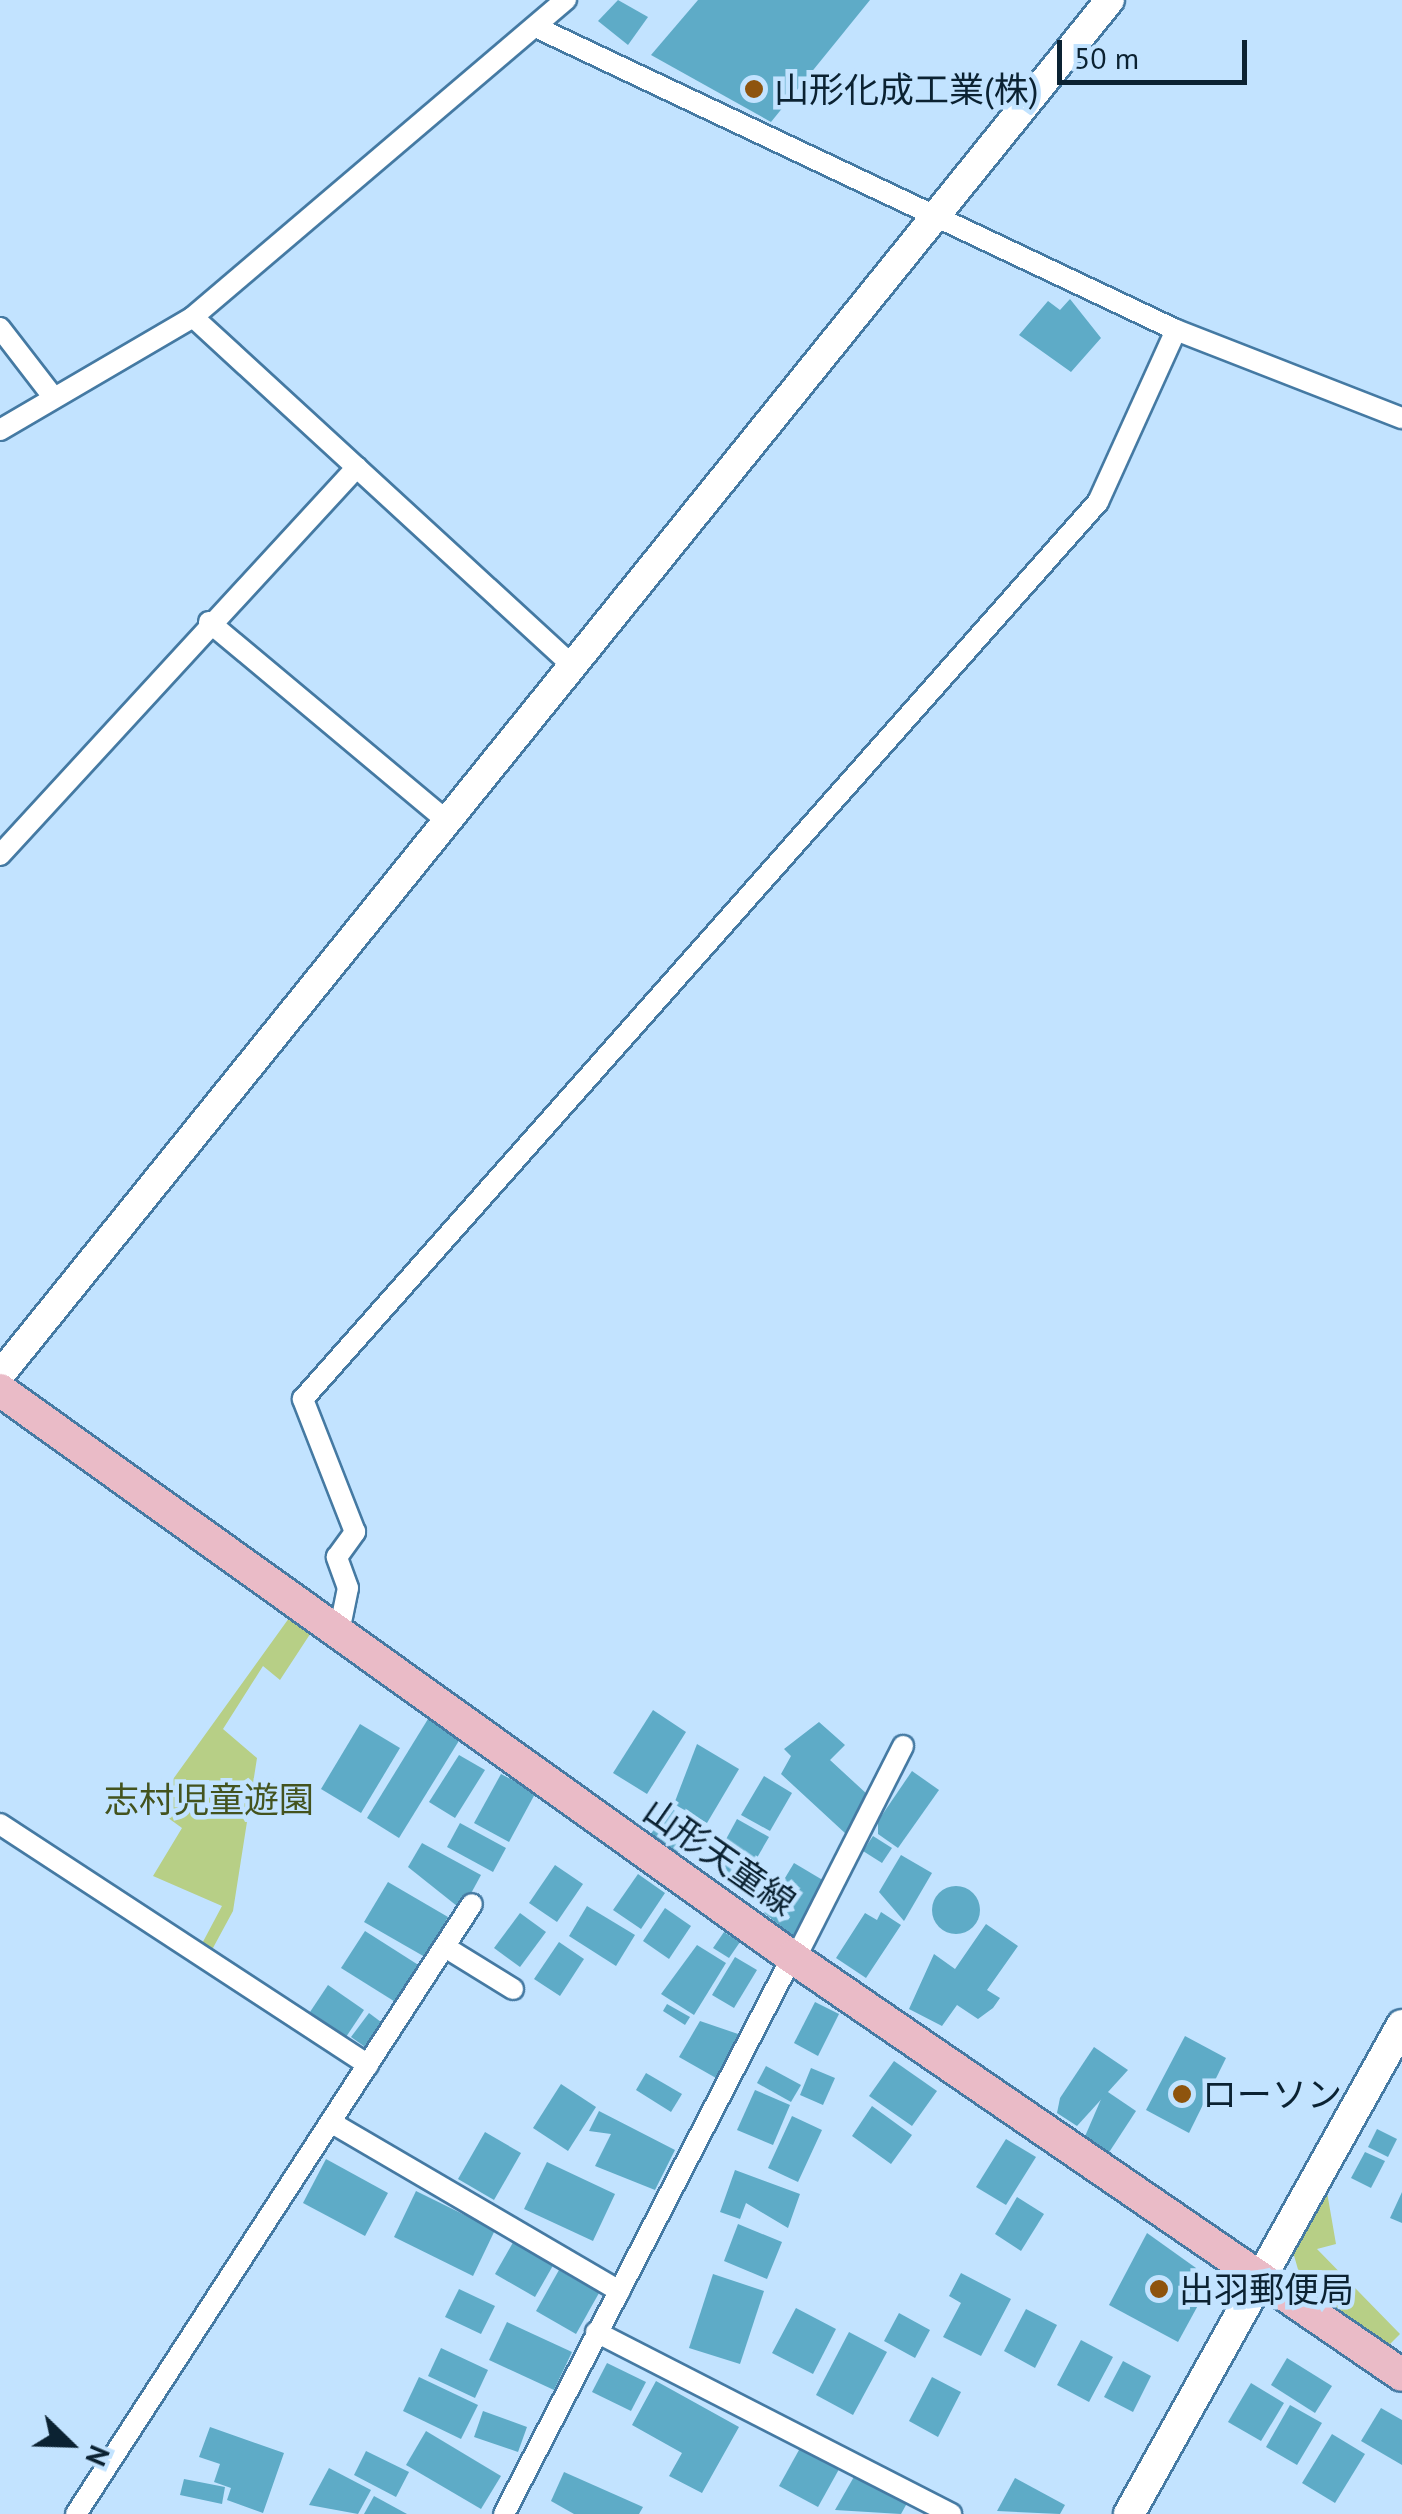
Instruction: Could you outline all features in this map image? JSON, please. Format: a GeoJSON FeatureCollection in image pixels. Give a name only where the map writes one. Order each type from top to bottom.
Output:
{"type":"FeatureCollection","features":[{"type":"Feature","properties":{"kind":"main road","name":"山形天童線"},"geometry":{"type":"LineString","coordinates":[[0,1390],[338,1637],[793,1958],[1402,2375]]}},
{"type":"Feature","properties":{"kind":"main road"},"geometry":{"type":"LineString","coordinates":[[1129,2514],[1402,2025]]}},
{"type":"Feature","properties":{"kind":"street"},"geometry":{"type":"LineString","coordinates":[[0,430],[193,317],[540,29],[566,0]]}},
{"type":"Feature","properties":{"kind":"street"},"geometry":{"type":"LineString","coordinates":[[0,1374],[575,668],[933,216],[1110,0]]}},
{"type":"Feature","properties":{"kind":"street"},"geometry":{"type":"LineString","coordinates":[[540,29],[1176,330],[1402,418]]}},
{"type":"Feature","properties":{"kind":"street"},"geometry":{"type":"LineString","coordinates":[[193,317],[575,668]]}},
{"type":"Feature","properties":{"kind":"street"},"geometry":{"type":"LineString","coordinates":[[0,328],[54,398]]}},
{"type":"Feature","properties":{"kind":"street"},"geometry":{"type":"LineString","coordinates":[[338,1637],[348,1588],[337,1557],[355,1532],[303,1399],[1098,502],[1176,330]]}},
{"type":"Feature","properties":{"kind":"street"},"geometry":{"type":"LineString","coordinates":[[0,855],[209,622],[356,467]]}},
{"type":"Feature","properties":{"kind":"street"},"geometry":{"type":"LineString","coordinates":[[209,622],[448,822]]}},
{"type":"Feature","properties":{"kind":"street"},"geometry":{"type":"LineString","coordinates":[[504,2514],[903,1746]]}},
{"type":"Feature","properties":{"kind":"street"},"geometry":{"type":"LineString","coordinates":[[0,1824],[368,2065]]}},
{"type":"Feature","properties":{"kind":"street"},"geometry":{"type":"LineString","coordinates":[[79,2513],[472,1904]]}},
{"type":"Feature","properties":{"kind":"street"},"geometry":{"type":"LineString","coordinates":[[445,1947],[513,1989]]}},
{"type":"Feature","properties":{"kind":"street"},"geometry":{"type":"LineString","coordinates":[[332,2122],[619,2291]]}},
{"type":"Feature","properties":{"kind":"street"},"geometry":{"type":"LineString","coordinates":[[596,2332],[951,2514]]}},
{"type":"Feature","properties":{"kind":"green space","name":"志村児童遊園"},"geometry":{"type":"Polygon","coordinates":[[[297,1607],[318,1622],[280,1680],[263,1666],[223,1729],[257,1758],[233,1911],[207,1959],[197,1953],[222,1906],[153,1876],[182,1828],[153,1807],[297,1607]]]}},
{"type":"Feature","properties":{"kind":"green space"},"geometry":{"type":"Polygon","coordinates":[[[1323,2169],[1336,2244],[1317,2249],[1400,2334],[1385,2349],[1303,2287],[1287,2231],[1323,2169]]]}},
{"type":"Feature","properties":{"kind":"building"},"geometry":{"type":"Polygon","coordinates":[[[618,0],[648,17],[628,45],[598,21],[618,0]]]}},
{"type":"Feature","properties":{"kind":"building","name":"山形化成工業(株)"},"geometry":{"type":"Polygon","coordinates":[[[698,0],[870,0],[771,122],[651,55],[698,0]]]}},
{"type":"Feature","properties":{"kind":"building"},"geometry":{"type":"Polygon","coordinates":[[[1070,299],[1101,338],[1071,372],[1019,335],[1048,301],[1060,310],[1070,299]]]}},
{"type":"Feature","properties":{"kind":"building"},"geometry":{"type":"Polygon","coordinates":[[[653,1710],[686,1732],[647,1794],[613,1773],[653,1710]]]}},
{"type":"Feature","properties":{"kind":"building"},"geometry":{"type":"Polygon","coordinates":[[[428,1719],[460,1739],[399,1838],[367,1818],[428,1719]]]}},
{"type":"Feature","properties":{"kind":"building"},"geometry":{"type":"Polygon","coordinates":[[[819,1722],[845,1745],[830,1760],[868,1795],[846,1834],[781,1774],[791,1756],[784,1749],[819,1722]]]}},
{"type":"Feature","properties":{"kind":"building"},"geometry":{"type":"Polygon","coordinates":[[[360,1724],[400,1748],[361,1813],[321,1789],[360,1724]]]}},
{"type":"Feature","properties":{"kind":"building"},"geometry":{"type":"Polygon","coordinates":[[[697,1744],[739,1769],[707,1823],[674,1804],[697,1744]]]}},
{"type":"Feature","properties":{"kind":"building"},"geometry":{"type":"Polygon","coordinates":[[[459,1755],[485,1770],[455,1818],[429,1802],[459,1755]]]}},
{"type":"Feature","properties":{"kind":"building"},"geometry":{"type":"Polygon","coordinates":[[[912,1771],[939,1790],[898,1848],[878,1834],[878,1821],[912,1771]]]}},
{"type":"Feature","properties":{"kind":"building"},"geometry":{"type":"Polygon","coordinates":[[[501,1774],[536,1792],[509,1842],[474,1823],[501,1774]]]}},
{"type":"Feature","properties":{"kind":"building"},"geometry":{"type":"Polygon","coordinates":[[[764,1776],[792,1793],[770,1831],[741,1815],[764,1776]]]}},
{"type":"Feature","properties":{"kind":"building"},"geometry":{"type":"Polygon","coordinates":[[[670,1807],[697,1827],[674,1858],[648,1838],[670,1807]]]}},
{"type":"Feature","properties":{"kind":"building"},"geometry":{"type":"Polygon","coordinates":[[[737,1819],[769,1837],[743,1882],[712,1865],[737,1819]]]}},
{"type":"Feature","properties":{"kind":"building"},"geometry":{"type":"Polygon","coordinates":[[[460,1823],[506,1848],[493,1872],[447,1847],[460,1823]]]}},
{"type":"Feature","properties":{"kind":"building"},"geometry":{"type":"Polygon","coordinates":[[[873,1836],[892,1848],[882,1863],[863,1851],[873,1836]]]}},
{"type":"Feature","properties":{"kind":"building"},"geometry":{"type":"Polygon","coordinates":[[[422,1843],[481,1875],[462,1910],[408,1867],[422,1843]]]}},
{"type":"Feature","properties":{"kind":"building"},"geometry":{"type":"Polygon","coordinates":[[[901,1855],[932,1873],[904,1921],[879,1892],[901,1855]]]}},
{"type":"Feature","properties":{"kind":"building"},"geometry":{"type":"Polygon","coordinates":[[[794,1863],[826,1882],[793,1936],[764,1913],[794,1863]]]}},
{"type":"Feature","properties":{"kind":"building"},"geometry":{"type":"Polygon","coordinates":[[[555,1865],[583,1884],[557,1922],[529,1903],[555,1865]]]}},
{"type":"Feature","properties":{"kind":"building"},"geometry":{"type":"Polygon","coordinates":[[[638,1874],[665,1893],[641,1929],[613,1910],[638,1874]]]}},
{"type":"Feature","properties":{"kind":"building"},"geometry":{"type":"Polygon","coordinates":[[[388,1882],[448,1917],[425,1957],[364,1922],[388,1882]]]}},
{"type":"Feature","properties":{"kind":"building"},"geometry":{"type":"Polygon","coordinates":[[[956,1886],[973,1893],[980,1910],[973,1927],[956,1934],[939,1927],[932,1910],[939,1893],[956,1886]]]}},
{"type":"Feature","properties":{"kind":"building"},"geometry":{"type":"Polygon","coordinates":[[[587,1906],[635,1935],[616,1966],[569,1936],[587,1906]]]}},
{"type":"Feature","properties":{"kind":"building"},"geometry":{"type":"Polygon","coordinates":[[[665,1908],[691,1926],[669,1959],[643,1941],[665,1908]]]}},
{"type":"Feature","properties":{"kind":"building"},"geometry":{"type":"Polygon","coordinates":[[[881,1912],[901,1925],[866,1978],[836,1958],[865,1913],[877,1920],[881,1912]]]}},
{"type":"Feature","properties":{"kind":"building"},"geometry":{"type":"Polygon","coordinates":[[[520,1913],[546,1932],[520,1967],[494,1948],[520,1913]]]}},
{"type":"Feature","properties":{"kind":"building"},"geometry":{"type":"Polygon","coordinates":[[[986,1924],[1018,1946],[987,1990],[1000,1998],[993,2008],[978,2019],[957,2005],[942,2026],[909,2009],[934,1954],[955,1969],[986,1924]]]}},
{"type":"Feature","properties":{"kind":"building"},"geometry":{"type":"Polygon","coordinates":[[[365,1931],[420,1966],[397,2003],[341,1968],[365,1931]]]}},
{"type":"Feature","properties":{"kind":"building"},"geometry":{"type":"Polygon","coordinates":[[[724,1932],[740,1942],[729,1958],[713,1948],[724,1932]]]}},
{"type":"Feature","properties":{"kind":"building"},"geometry":{"type":"Polygon","coordinates":[[[559,1942],[584,1959],[560,1996],[534,1979],[559,1942]]]}},
{"type":"Feature","properties":{"kind":"building"},"geometry":{"type":"Polygon","coordinates":[[[697,1945],[726,1963],[694,2015],[661,1994],[697,1945]]]}},
{"type":"Feature","properties":{"kind":"building"},"geometry":{"type":"Polygon","coordinates":[[[735,1957],[757,1970],[734,2008],[712,1995],[735,1957]]]}},
{"type":"Feature","properties":{"kind":"building"},"geometry":{"type":"Polygon","coordinates":[[[328,1985],[364,2010],[346,2037],[310,2012],[328,1985]]]}},
{"type":"Feature","properties":{"kind":"building"},"geometry":{"type":"Polygon","coordinates":[[[815,2002],[839,2014],[818,2056],[794,2043],[815,2002]]]}},
{"type":"Feature","properties":{"kind":"building"},"geometry":{"type":"Polygon","coordinates":[[[667,2004],[690,2017],[685,2025],[663,2011],[667,2004]]]}},
{"type":"Feature","properties":{"kind":"building"},"geometry":{"type":"Polygon","coordinates":[[[369,2013],[385,2025],[368,2049],[351,2037],[369,2013]]]}},
{"type":"Feature","properties":{"kind":"building"},"geometry":{"type":"Polygon","coordinates":[[[700,2021],[741,2035],[716,2078],[679,2057],[700,2021]]]}},
{"type":"Feature","properties":{"kind":"building","name":"ローソン"},"geometry":{"type":"Polygon","coordinates":[[[1185,2036],[1226,2058],[1189,2133],[1146,2110],[1185,2036]]]}},
{"type":"Feature","properties":{"kind":"building"},"geometry":{"type":"Polygon","coordinates":[[[1094,2047],[1128,2070],[1077,2126],[1057,2113],[1060,2098],[1094,2047]]]}},
{"type":"Feature","properties":{"kind":"building"},"geometry":{"type":"Polygon","coordinates":[[[894,2061],[937,2091],[912,2126],[869,2096],[894,2061]]]}},
{"type":"Feature","properties":{"kind":"building"},"geometry":{"type":"Polygon","coordinates":[[[766,2066],[801,2085],[791,2102],[757,2083],[766,2066]]]}},
{"type":"Feature","properties":{"kind":"building"},"geometry":{"type":"Polygon","coordinates":[[[811,2068],[835,2078],[823,2105],[800,2095],[811,2068]]]}},
{"type":"Feature","properties":{"kind":"building"},"geometry":{"type":"Polygon","coordinates":[[[646,2073],[682,2094],[671,2112],[636,2090],[646,2073]]]}},
{"type":"Feature","properties":{"kind":"building"},"geometry":{"type":"Polygon","coordinates":[[[561,2084],[596,2107],[568,2151],[533,2128],[561,2084]]]}},
{"type":"Feature","properties":{"kind":"building"},"geometry":{"type":"Polygon","coordinates":[[[755,2090],[790,2105],[773,2145],[737,2130],[755,2090]]]}},
{"type":"Feature","properties":{"kind":"building"},"geometry":{"type":"Polygon","coordinates":[[[1105,2090],[1136,2111],[1106,2157],[1083,2141],[1105,2090]]]}},
{"type":"Feature","properties":{"kind":"building"},"geometry":{"type":"Polygon","coordinates":[[[872,2106],[912,2135],[891,2164],[852,2136],[872,2106]]]}},
{"type":"Feature","properties":{"kind":"building"},"geometry":{"type":"Polygon","coordinates":[[[599,2111],[675,2150],[655,2190],[595,2166],[611,2134],[589,2131],[599,2111]]]}},
{"type":"Feature","properties":{"kind":"building"},"geometry":{"type":"Polygon","coordinates":[[[792,2116],[822,2130],[798,2182],[768,2168],[792,2116]]]}},
{"type":"Feature","properties":{"kind":"building"},"geometry":{"type":"Polygon","coordinates":[[[1377,2129],[1397,2139],[1388,2157],[1368,2147],[1377,2129]]]}},
{"type":"Feature","properties":{"kind":"building"},"geometry":{"type":"Polygon","coordinates":[[[485,2132],[521,2153],[494,2200],[458,2179],[485,2132]]]}},
{"type":"Feature","properties":{"kind":"building"},"geometry":{"type":"Polygon","coordinates":[[[1006,2139],[1036,2157],[1006,2205],[976,2187],[1006,2139]]]}},
{"type":"Feature","properties":{"kind":"building"},"geometry":{"type":"Polygon","coordinates":[[[1365,2152],[1385,2161],[1371,2188],[1351,2178],[1365,2152]]]}},
{"type":"Feature","properties":{"kind":"building"},"geometry":{"type":"Polygon","coordinates":[[[326,2159],[388,2193],[365,2236],[303,2203],[326,2159]]]}},
{"type":"Feature","properties":{"kind":"building"},"geometry":{"type":"Polygon","coordinates":[[[547,2162],[615,2194],[593,2241],[524,2209],[547,2162]]]}},
{"type":"Feature","properties":{"kind":"building"},"geometry":{"type":"Polygon","coordinates":[[[735,2170],[800,2194],[788,2228],[746,2203],[740,2219],[720,2212],[735,2170]]]}},
{"type":"Feature","properties":{"kind":"building"},"geometry":{"type":"Polygon","coordinates":[[[416,2191],[495,2230],[473,2276],[394,2237],[416,2191]]]}},
{"type":"Feature","properties":{"kind":"building"},"geometry":{"type":"Polygon","coordinates":[[[1402,2192],[1402,2223],[1390,2218],[1402,2192]]]}},
{"type":"Feature","properties":{"kind":"building"},"geometry":{"type":"Polygon","coordinates":[[[1017,2197],[1044,2214],[1021,2251],[995,2234],[1017,2197]]]}},
{"type":"Feature","properties":{"kind":"building"},"geometry":{"type":"Polygon","coordinates":[[[738,2224],[782,2242],[767,2279],[724,2261],[738,2224]]]}},
{"type":"Feature","properties":{"kind":"building"},"geometry":{"type":"Polygon","coordinates":[[[1147,2233],[1196,2268],[1202,2298],[1178,2342],[1109,2305],[1147,2233]]]}},
{"type":"Feature","properties":{"kind":"building"},"geometry":{"type":"Polygon","coordinates":[[[515,2239],[555,2262],[535,2297],[495,2274],[515,2239]]]}},
{"type":"Feature","properties":{"kind":"building"},"geometry":{"type":"Polygon","coordinates":[[[559,2270],[599,2293],[576,2334],[536,2311],[559,2270]]]}},
{"type":"Feature","properties":{"kind":"building"},"geometry":{"type":"Polygon","coordinates":[[[961,2273],[1011,2299],[981,2356],[943,2337],[961,2303],[949,2296],[961,2273]]]}},
{"type":"Feature","properties":{"kind":"building"},"geometry":{"type":"Polygon","coordinates":[[[713,2274],[764,2291],[740,2364],[689,2348],[713,2274]]]}},
{"type":"Feature","properties":{"kind":"building"},"geometry":{"type":"Polygon","coordinates":[[[459,2289],[495,2306],[481,2334],[445,2317],[459,2289]]]}},
{"type":"Feature","properties":{"kind":"building"},"geometry":{"type":"Polygon","coordinates":[[[796,2308],[836,2329],[813,2374],[772,2353],[796,2308]]]}},
{"type":"Feature","properties":{"kind":"building"},"geometry":{"type":"Polygon","coordinates":[[[1026,2309],[1057,2325],[1035,2368],[1004,2351],[1026,2309]]]}},
{"type":"Feature","properties":{"kind":"building"},"geometry":{"type":"Polygon","coordinates":[[[899,2313],[930,2330],[915,2358],[884,2341],[899,2313]]]}},
{"type":"Feature","properties":{"kind":"building"},"geometry":{"type":"Polygon","coordinates":[[[507,2322],[572,2352],[554,2390],[489,2360],[507,2322]]]}},
{"type":"Feature","properties":{"kind":"building"},"geometry":{"type":"Polygon","coordinates":[[[849,2332],[887,2352],[853,2415],[816,2395],[849,2332]]]}},
{"type":"Feature","properties":{"kind":"building"},"geometry":{"type":"Polygon","coordinates":[[[1081,2340],[1113,2357],[1089,2402],[1057,2385],[1081,2340]]]}},
{"type":"Feature","properties":{"kind":"building"},"geometry":{"type":"Polygon","coordinates":[[[441,2348],[488,2370],[475,2398],[428,2376],[441,2348]]]}},
{"type":"Feature","properties":{"kind":"building"},"geometry":{"type":"Polygon","coordinates":[[[1287,2358],[1332,2386],[1315,2413],[1271,2385],[1287,2358]]]}},
{"type":"Feature","properties":{"kind":"building"},"geometry":{"type":"Polygon","coordinates":[[[1123,2361],[1151,2376],[1133,2412],[1104,2397],[1123,2361]]]}},
{"type":"Feature","properties":{"kind":"building"},"geometry":{"type":"Polygon","coordinates":[[[607,2363],[646,2382],[631,2411],[592,2392],[607,2363]]]}},
{"type":"Feature","properties":{"kind":"building"},"geometry":{"type":"Polygon","coordinates":[[[419,2377],[478,2405],[461,2439],[403,2411],[419,2377]]]}},
{"type":"Feature","properties":{"kind":"building"},"geometry":{"type":"Polygon","coordinates":[[[932,2377],[961,2392],[938,2437],[909,2421],[932,2377]]]}},
{"type":"Feature","properties":{"kind":"building"},"geometry":{"type":"Polygon","coordinates":[[[656,2381],[739,2427],[702,2493],[669,2476],[682,2453],[632,2425],[656,2381]]]}},
{"type":"Feature","properties":{"kind":"building"},"geometry":{"type":"Polygon","coordinates":[[[1251,2383],[1284,2403],[1261,2441],[1228,2422],[1251,2383]]]}},
{"type":"Feature","properties":{"kind":"building"},"geometry":{"type":"Polygon","coordinates":[[[1290,2405],[1322,2423],[1297,2465],[1266,2447],[1290,2405]]]}},
{"type":"Feature","properties":{"kind":"building"},"geometry":{"type":"Polygon","coordinates":[[[1381,2408],[1402,2420],[1402,2465],[1361,2441],[1381,2408]]]}},
{"type":"Feature","properties":{"kind":"building"},"geometry":{"type":"Polygon","coordinates":[[[483,2411],[527,2427],[518,2452],[474,2437],[483,2411]]]}},
{"type":"Feature","properties":{"kind":"building"},"geometry":{"type":"Polygon","coordinates":[[[210,2427],[284,2453],[263,2513],[227,2500],[231,2488],[214,2482],[220,2464],[199,2457],[210,2427]]]}},
{"type":"Feature","properties":{"kind":"building"},"geometry":{"type":"Polygon","coordinates":[[[426,2431],[501,2476],[481,2509],[406,2465],[426,2431]]]}},
{"type":"Feature","properties":{"kind":"building"},"geometry":{"type":"Polygon","coordinates":[[[1332,2434],[1365,2454],[1335,2503],[1302,2483],[1332,2434]]]}},
{"type":"Feature","properties":{"kind":"building"},"geometry":{"type":"Polygon","coordinates":[[[804,2441],[843,2462],[818,2507],[779,2486],[804,2441]]]}},
{"type":"Feature","properties":{"kind":"building"},"geometry":{"type":"Polygon","coordinates":[[[366,2451],[409,2472],[396,2497],[354,2475],[366,2451]]]}},
{"type":"Feature","properties":{"kind":"building"},"geometry":{"type":"Polygon","coordinates":[[[329,2468],[371,2490],[358,2514],[309,2505],[329,2468]]]}},
{"type":"Feature","properties":{"kind":"building"},"geometry":{"type":"Polygon","coordinates":[[[859,2468],[911,2496],[901,2514],[835,2510],[859,2468]]]}},
{"type":"Feature","properties":{"kind":"building"},"geometry":{"type":"Polygon","coordinates":[[[564,2472],[643,2507],[639,2514],[574,2514],[551,2501],[564,2472]]]}},
{"type":"Feature","properties":{"kind":"building"},"geometry":{"type":"Polygon","coordinates":[[[1015,2478],[1065,2505],[1060,2514],[997,2511],[1015,2478]]]}},
{"type":"Feature","properties":{"kind":"building"},"geometry":{"type":"Polygon","coordinates":[[[184,2479],[225,2487],[222,2504],[180,2495],[184,2479]]]}},
{"type":"Feature","properties":{"kind":"building"},"geometry":{"type":"Polygon","coordinates":[[[374,2496],[407,2514],[364,2514],[374,2496]]]}},
{"type":"Feature","properties":{"kind":"place","name":"山形化成工業(株)"},"geometry":{"type":"Point","coordinates":[754,89]}},
{"type":"Feature","properties":{"kind":"place","name":"ローソン"},"geometry":{"type":"Point","coordinates":[1182,2094]}},
{"type":"Feature","properties":{"kind":"place","name":"出羽郵便局"},"geometry":{"type":"Point","coordinates":[1159,2289]}}]}
